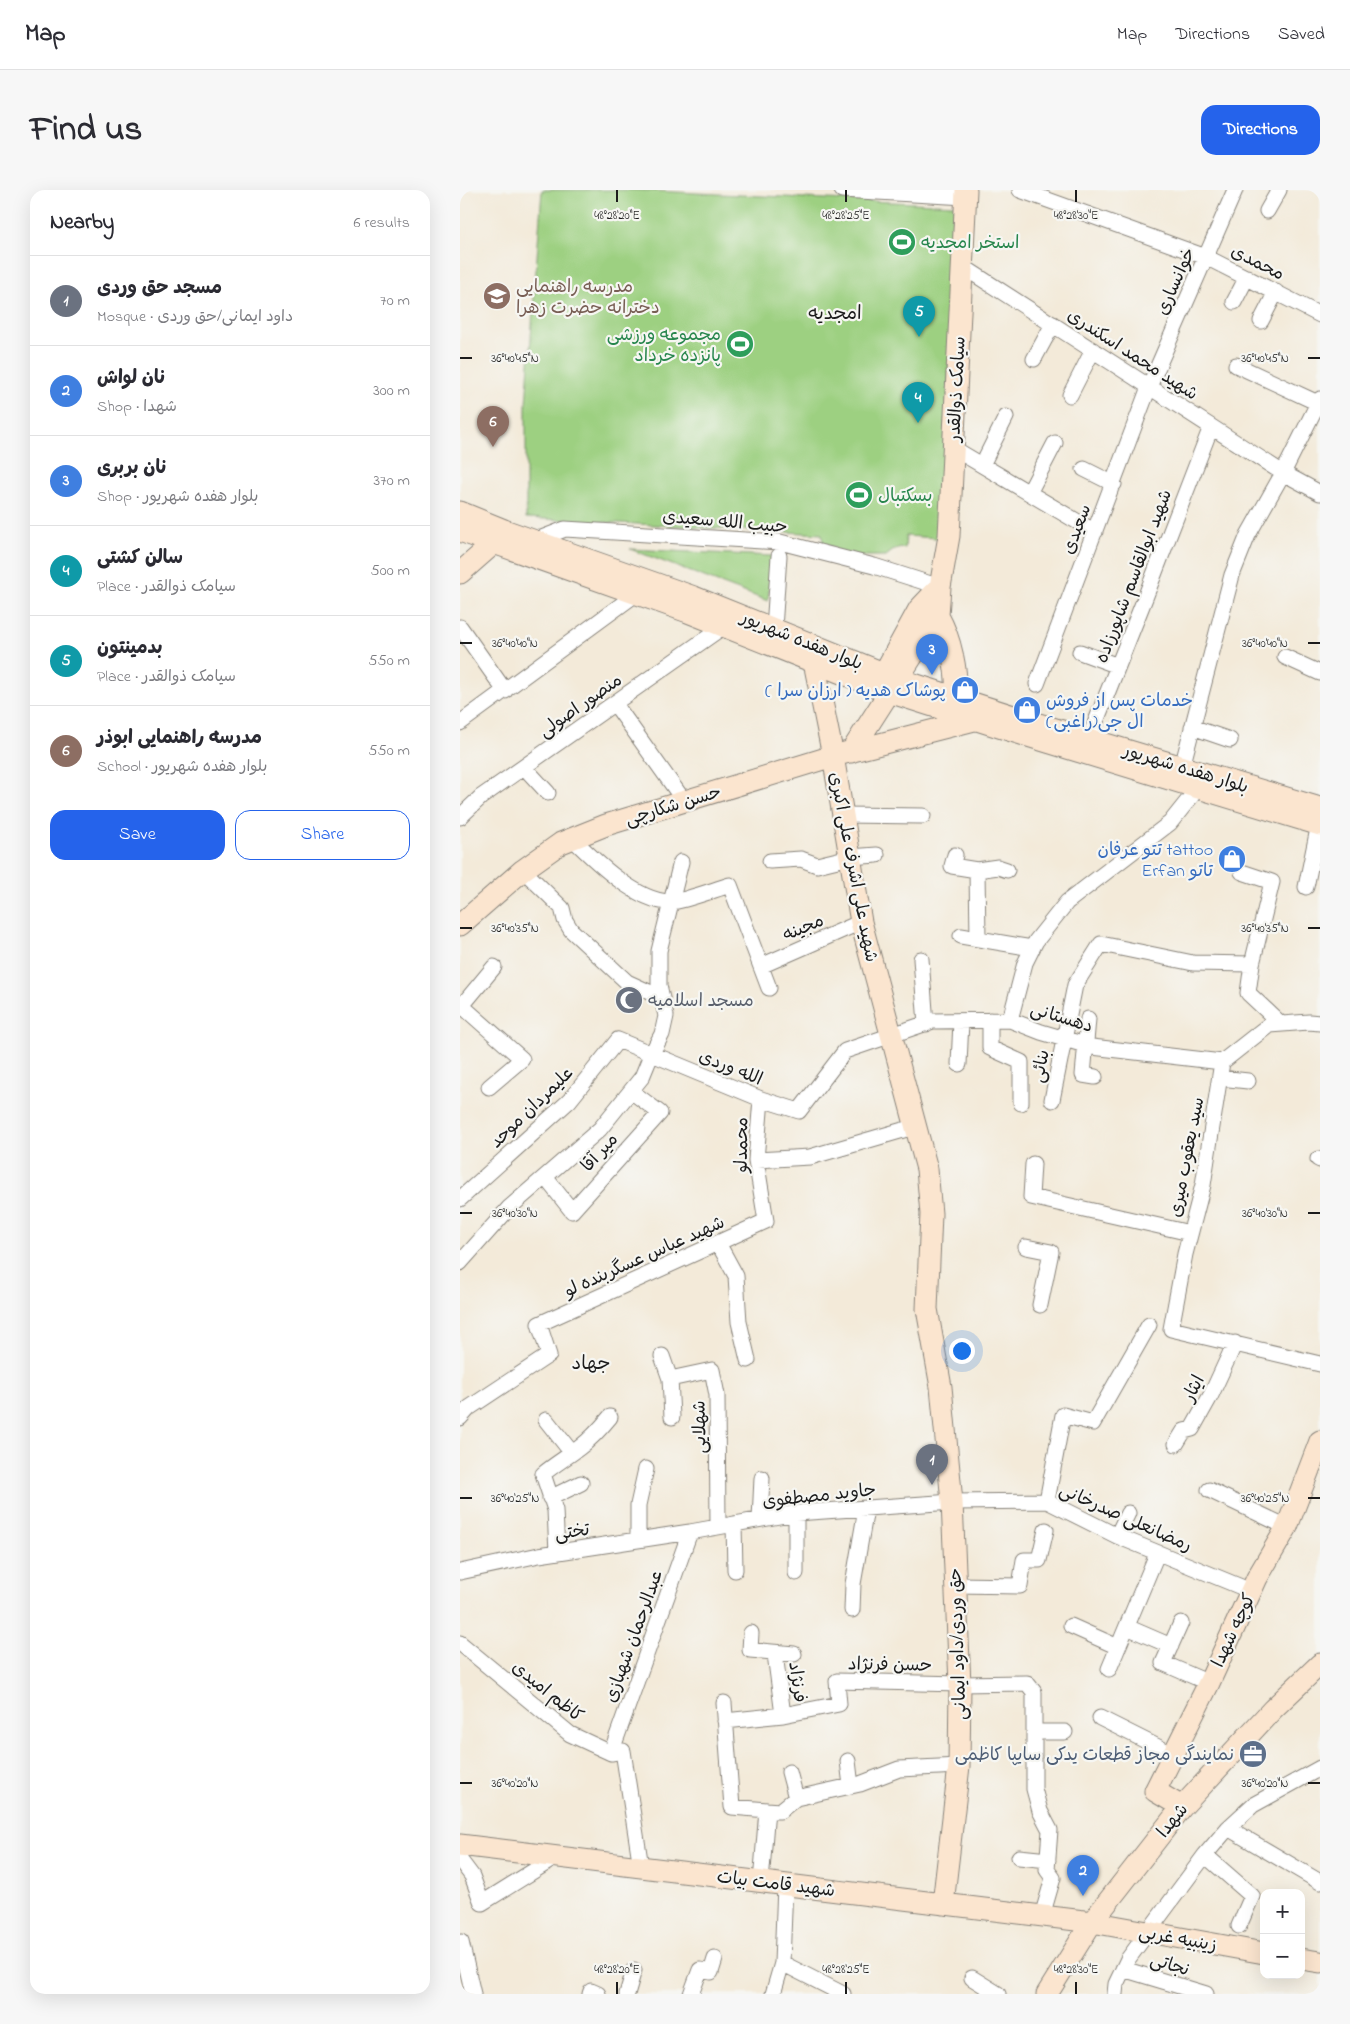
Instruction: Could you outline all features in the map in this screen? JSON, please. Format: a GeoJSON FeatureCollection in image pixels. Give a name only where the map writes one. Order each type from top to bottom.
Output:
{"type":"FeatureCollection","features":[{"type":"Feature","properties":{"kind":"main road","name":"سیامک ذوالقدر"},"geometry":{"type":"LineString","coordinates":[[887,683],[938,616],[940,587],[949,536],[966,193]]}},
{"type":"Feature","properties":{"kind":"main road","name":"بلوار هفده شهریور"},"geometry":{"type":"LineString","coordinates":[[460,512],[534,541],[694,597],[774,628],[887,683],[974,720],[1198,788],[1320,819]]}},
{"type":"Feature","properties":{"kind":"main road","name":"بلوار هفده شهریور"},"geometry":{"type":"LineString","coordinates":[[460,531],[724,626],[814,662],[887,683],[956,698],[1182,767],[1320,819]]}},
{"type":"Feature","properties":{"kind":"main road"},"geometry":{"type":"LineString","coordinates":[[460,573],[494,544]]}},
{"type":"Feature","properties":{"kind":"main road"},"geometry":{"type":"LineString","coordinates":[[842,754],[887,683],[919,609],[940,587]]}},
{"type":"Feature","properties":{"kind":"main road"},"geometry":{"type":"LineString","coordinates":[[938,616],[947,631],[957,685],[956,698]]}},
{"type":"Feature","properties":{"kind":"main road","name":"شهید علی اشرف علی اکبری"},"geometry":{"type":"LineString","coordinates":[[814,662],[842,754],[843,815],[861,922],[917,1126]]}},
{"type":"Feature","properties":{"kind":"main road","name":"حسن شکارچی"},"geometry":{"type":"LineString","coordinates":[[460,925],[523,870],[561,843],[572,838],[606,825],[842,754],[974,720]]}},
{"type":"Feature","properties":{"kind":"main road","name":"حق وردی/داود ایمانی"},"geometry":{"type":"LineString","coordinates":[[917,1126],[928,1168],[931,1214],[927,1309],[940,1387],[952,1502],[960,1684],[959,1766],[942,1904]]}},
{"type":"Feature","properties":{"kind":"main road","name":"کوچه شهدا"},"geometry":{"type":"LineString","coordinates":[[1182,1807],[1155,1791],[1209,1683],[1251,1591],[1287,1526],[1320,1441]]}},
{"type":"Feature","properties":{"kind":"main road","name":"شهدا"},"geometry":{"type":"LineString","coordinates":[[1047,1994],[1092,1922],[1182,1807],[1273,1709],[1320,1664]]}},
{"type":"Feature","properties":{"kind":"main road","name":"شهید قامت بیات"},"geometry":{"type":"LineString","coordinates":[[460,1845],[1092,1922]]}},
{"type":"Feature","properties":{"kind":"main road","name":"زینبیه غربی"},"geometry":{"type":"LineString","coordinates":[[1092,1922],[1260,1952]]}},
{"type":"Feature","properties":{"kind":"main road"},"geometry":{"type":"LineString","coordinates":[[1305,1960],[1320,1962]]}},
{"type":"Feature","properties":{"kind":"street"},"geometry":{"type":"LineString","coordinates":[[842,190],[966,193]]}},
{"type":"Feature","properties":{"kind":"street","name":"خوانساری"},"geometry":{"type":"LineString","coordinates":[[1149,387],[1235,190]]}},
{"type":"Feature","properties":{"kind":"street"},"geometry":{"type":"LineString","coordinates":[[1267,211],[1279,190]]}},
{"type":"Feature","properties":{"kind":"street","name":"محمدی"},"geometry":{"type":"LineString","coordinates":[[1027,191],[1206,256],[1320,315]]}},
{"type":"Feature","properties":{"kind":"street","name":"شهید محمد اسکندری"},"geometry":{"type":"LineString","coordinates":[[962,266],[1283,473],[1320,493]]}},
{"type":"Feature","properties":{"kind":"street"},"geometry":{"type":"LineString","coordinates":[[1234,302],[1247,277]]}},
{"type":"Feature","properties":{"kind":"street"},"geometry":{"type":"LineString","coordinates":[[1260,321],[1276,292]]}},
{"type":"Feature","properties":{"kind":"street"},"geometry":{"type":"LineString","coordinates":[[1034,359],[1053,324]]}},
{"type":"Feature","properties":{"kind":"street"},"geometry":{"type":"LineString","coordinates":[[1070,395],[1093,350]]}},
{"type":"Feature","properties":{"kind":"street"},"geometry":{"type":"LineString","coordinates":[[1182,767],[1232,574],[1248,535],[1283,473],[1319,402],[1236,366]]}},
{"type":"Feature","properties":{"kind":"street","name":"سعیدی"},"geometry":{"type":"LineString","coordinates":[[1037,684],[1149,387]]}},
{"type":"Feature","properties":{"kind":"street"},"geometry":{"type":"LineString","coordinates":[[982,465],[1006,417]]}},
{"type":"Feature","properties":{"kind":"street","name":"شهید ابوالقاسم شاپورزاده"},"geometry":{"type":"LineString","coordinates":[[1089,739],[1211,427]]}},
{"type":"Feature","properties":{"kind":"street"},"geometry":{"type":"LineString","coordinates":[[1029,493],[1055,443]]}},
{"type":"Feature","properties":{"kind":"street"},"geometry":{"type":"LineString","coordinates":[[954,448],[1095,532]]}},
{"type":"Feature","properties":{"kind":"street"},"geometry":{"type":"LineString","coordinates":[[1084,469],[1114,484]]}},
{"type":"Feature","properties":{"kind":"street","name":"حبیب الله سعیدی"},"geometry":{"type":"LineString","coordinates":[[534,541],[564,529],[780,542],[874,566],[940,587]]}},
{"type":"Feature","properties":{"kind":"street"},"geometry":{"type":"LineString","coordinates":[[774,628],[779,556]]}},
{"type":"Feature","properties":{"kind":"street"},"geometry":{"type":"LineString","coordinates":[[460,723],[636,594]]}},
{"type":"Feature","properties":{"kind":"street","name":"منصور اصولی"},"geometry":{"type":"LineString","coordinates":[[461,815],[481,797],[724,626]]}},
{"type":"Feature","properties":{"kind":"street"},"geometry":{"type":"LineString","coordinates":[[460,627],[505,691]]}},
{"type":"Feature","properties":{"kind":"street"},"geometry":{"type":"LineString","coordinates":[[1080,652],[1118,666]]}},
{"type":"Feature","properties":{"kind":"street"},"geometry":{"type":"LineString","coordinates":[[1285,657],[1320,673]]}},
{"type":"Feature","properties":{"kind":"street"},"geometry":{"type":"LineString","coordinates":[[615,704],[684,801]]}},
{"type":"Feature","properties":{"kind":"street"},"geometry":{"type":"LineString","coordinates":[[1192,727],[1230,740]]}},
{"type":"Feature","properties":{"kind":"street"},"geometry":{"type":"LineString","coordinates":[[524,767],[548,793]]}},
{"type":"Feature","properties":{"kind":"street"},"geometry":{"type":"LineString","coordinates":[[1010,1020],[1025,963],[1036,941],[1068,902],[1170,823],[1198,788]]}},
{"type":"Feature","properties":{"kind":"street"},"geometry":{"type":"LineString","coordinates":[[843,815],[923,816]]}},
{"type":"Feature","properties":{"kind":"street"},"geometry":{"type":"LineString","coordinates":[[1306,887],[1320,819]]}},
{"type":"Feature","properties":{"kind":"street"},"geometry":{"type":"LineString","coordinates":[[572,838],[606,871],[651,899],[671,902],[730,884],[769,988]]}},
{"type":"Feature","properties":{"kind":"street"},"geometry":{"type":"LineString","coordinates":[[770,860],[801,859],[817,865],[850,857],[877,855]]}},
{"type":"Feature","properties":{"kind":"street"},"geometry":{"type":"LineString","coordinates":[[955,855],[952,866],[977,870],[998,867],[1007,870]]}},
{"type":"Feature","properties":{"kind":"street"},"geometry":{"type":"LineString","coordinates":[[460,1264],[509,1208],[600,1129],[642,1077],[662,1034],[666,1016],[659,985],[659,951],[681,862]]}},
{"type":"Feature","properties":{"kind":"street"},"geometry":{"type":"LineString","coordinates":[[523,870],[562,908],[564,920],[571,930],[627,982],[662,998]]}},
{"type":"Feature","properties":{"kind":"street"},"geometry":{"type":"LineString","coordinates":[[977,870],[978,939]]}},
{"type":"Feature","properties":{"kind":"street"},"geometry":{"type":"LineString","coordinates":[[1242,872],[1272,882],[1252,964],[1248,993],[1281,1024]]}},
{"type":"Feature","properties":{"kind":"street","name":"مجینه"},"geometry":{"type":"LineString","coordinates":[[761,966],[861,922]]}},
{"type":"Feature","properties":{"kind":"street"},"geometry":{"type":"LineString","coordinates":[[961,936],[1032,948]]}},
{"type":"Feature","properties":{"kind":"street","name":"بنائی"},"geometry":{"type":"LineString","coordinates":[[1052,1100],[1075,985],[1101,944],[1193,962],[1252,964]]}},
{"type":"Feature","properties":{"kind":"street"},"geometry":{"type":"LineString","coordinates":[[921,959],[926,1024]]}},
{"type":"Feature","properties":{"kind":"street"},"geometry":{"type":"LineString","coordinates":[[488,1087],[522,1058],[461,1006],[494,967]]}},
{"type":"Feature","properties":{"kind":"street"},"geometry":{"type":"LineString","coordinates":[[1088,1019],[1083,1075],[1095,1077]]}},
{"type":"Feature","properties":{"kind":"street"},"geometry":{"type":"LineString","coordinates":[[990,1020],[990,1048],[1021,1062],[1021,1104]]}},
{"type":"Feature","properties":{"kind":"street","name":"دهستانی"},"geometry":{"type":"LineString","coordinates":[[799,1111],[845,1051],[933,1021],[1010,1020],[1085,1045],[1222,1062]]}},
{"type":"Feature","properties":{"kind":"street"},"geometry":{"type":"LineString","coordinates":[[959,1064],[961,1021]]}},
{"type":"Feature","properties":{"kind":"street"},"geometry":{"type":"LineString","coordinates":[[1222,1062],[1269,1025],[1320,1023]]}},
{"type":"Feature","properties":{"kind":"street","name":"علیمردان موحد"},"geometry":{"type":"LineString","coordinates":[[460,1199],[569,1101],[618,1040],[651,1055]]}},
{"type":"Feature","properties":{"kind":"street","name":"الله وردی"},"geometry":{"type":"LineString","coordinates":[[651,1055],[761,1099],[799,1111]]}},
{"type":"Feature","properties":{"kind":"street","name":"سید یعقوب میری"},"geometry":{"type":"LineString","coordinates":[[1222,1062],[1203,1185],[1190,1233],[1171,1329],[1235,1343]]}},
{"type":"Feature","properties":{"kind":"street"},"geometry":{"type":"LineString","coordinates":[[1220,1078],[1248,1081]]}},
{"type":"Feature","properties":{"kind":"street","name":"میر آقا"},"geometry":{"type":"LineString","coordinates":[[545,1177],[572,1211],[660,1113],[631,1090]]}},
{"type":"Feature","properties":{"kind":"street","name":"محمدلو"},"geometry":{"type":"LineString","coordinates":[[761,1099],[756,1160],[766,1222]]}},
{"type":"Feature","properties":{"kind":"street"},"geometry":{"type":"LineString","coordinates":[[756,1160],[810,1157],[917,1126]]}},
{"type":"Feature","properties":{"kind":"street"},"geometry":{"type":"LineString","coordinates":[[1033,1164],[1031,1197],[1190,1233]]}},
{"type":"Feature","properties":{"kind":"street","name":"شهید عباس عسگربنده لو"},"geometry":{"type":"LineString","coordinates":[[460,1418],[469,1408],[549,1355],[539,1324],[766,1222]]}},
{"type":"Feature","properties":{"kind":"street"},"geometry":{"type":"LineString","coordinates":[[718,1243],[736,1276],[739,1322],[748,1360]]}},
{"type":"Feature","properties":{"kind":"street"},"geometry":{"type":"LineString","coordinates":[[1026,1247],[1051,1252],[1040,1304]]}},
{"type":"Feature","properties":{"kind":"street"},"geometry":{"type":"LineString","coordinates":[[1047,1501],[1063,1414],[1093,1423],[1149,1326]]}},
{"type":"Feature","properties":{"kind":"street"},"geometry":{"type":"LineString","coordinates":[[1235,1343],[1320,1364]]}},
{"type":"Feature","properties":{"kind":"street","name":"ایثار"},"geometry":{"type":"LineString","coordinates":[[1176,1444],[1184,1431],[1192,1429],[1211,1395],[1235,1343]]}},
{"type":"Feature","properties":{"kind":"street"},"geometry":{"type":"LineString","coordinates":[[662,1356],[670,1379],[672,1417]]}},
{"type":"Feature","properties":{"kind":"street","name":"شهلایی"},"geometry":{"type":"LineString","coordinates":[[670,1379],[712,1370],[717,1395],[718,1527]]}},
{"type":"Feature","properties":{"kind":"street"},"geometry":{"type":"LineString","coordinates":[[557,1552],[555,1510],[543,1474],[597,1433],[610,1417]]}},
{"type":"Feature","properties":{"kind":"street"},"geometry":{"type":"LineString","coordinates":[[546,1420],[572,1453]]}},
{"type":"Feature","properties":{"kind":"street"},"geometry":{"type":"LineString","coordinates":[[638,1540],[638,1505],[646,1469]]}},
{"type":"Feature","properties":{"kind":"street"},"geometry":{"type":"LineString","coordinates":[[760,1519],[762,1478]]}},
{"type":"Feature","properties":{"kind":"street"},"geometry":{"type":"LineString","coordinates":[[550,1498],[581,1483]]}},
{"type":"Feature","properties":{"kind":"street"},"geometry":{"type":"LineString","coordinates":[[1209,1490],[1287,1526]]}},
{"type":"Feature","properties":{"kind":"street","name":"رمضانعلی صدرخانی"},"geometry":{"type":"LineString","coordinates":[[952,1502],[1047,1501],[1156,1554],[1251,1591]]}},
{"type":"Feature","properties":{"kind":"street","name":"جاوید مصطفوی"},"geometry":{"type":"LineString","coordinates":[[690,1532],[796,1513],[952,1502]]}},
{"type":"Feature","properties":{"kind":"street"},"geometry":{"type":"LineString","coordinates":[[852,1610],[853,1584],[866,1509]]}},
{"type":"Feature","properties":{"kind":"street"},"geometry":{"type":"LineString","coordinates":[[796,1513],[796,1573]]}},
{"type":"Feature","properties":{"kind":"street"},"geometry":{"type":"LineString","coordinates":[[1116,1536],[1128,1513]]}},
{"type":"Feature","properties":{"kind":"street"},"geometry":{"type":"LineString","coordinates":[[734,1524],[736,1570]]}},
{"type":"Feature","properties":{"kind":"street"},"geometry":{"type":"LineString","coordinates":[[956,1585],[1020,1586],[1024,1560],[1038,1560],[1046,1530]]}},
{"type":"Feature","properties":{"kind":"street","name":"تختی"},"geometry":{"type":"LineString","coordinates":[[460,1572],[557,1552],[690,1532]]}},
{"type":"Feature","properties":{"kind":"street","name":"عبدالرحمان شهبازی"},"geometry":{"type":"LineString","coordinates":[[611,1753],[690,1532]]}},
{"type":"Feature","properties":{"kind":"street"},"geometry":{"type":"LineString","coordinates":[[1109,1669],[1156,1554]]}},
{"type":"Feature","properties":{"kind":"street"},"geometry":{"type":"LineString","coordinates":[[1181,1622],[1163,1663],[1209,1683]]}},
{"type":"Feature","properties":{"kind":"street"},"geometry":{"type":"LineString","coordinates":[[1072,1626],[1118,1647]]}},
{"type":"Feature","properties":{"kind":"street"},"geometry":{"type":"LineString","coordinates":[[1127,1627],[1171,1646]]}},
{"type":"Feature","properties":{"kind":"street"},"geometry":{"type":"LineString","coordinates":[[751,1633],[750,1650],[775,1654],[794,1654]]}},
{"type":"Feature","properties":{"kind":"street","name":"کاظم امیدی"},"geometry":{"type":"LineString","coordinates":[[460,1643],[570,1734],[611,1753],[623,1751],[641,1867]]}},
{"type":"Feature","properties":{"kind":"street","name":"فرنژاد"},"geometry":{"type":"LineString","coordinates":[[775,1654],[783,1715]]}},
{"type":"Feature","properties":{"kind":"street","name":"حسن فرنژاد"},"geometry":{"type":"LineString","coordinates":[[725,1721],[783,1715],[839,1704],[837,1682],[960,1684]]}},
{"type":"Feature","properties":{"kind":"street"},"geometry":{"type":"LineString","coordinates":[[960,1684],[1027,1683],[1034,1692],[1034,1789],[1040,1811],[1050,1830],[1047,1870],[1053,1878],[1042,1916]]}},
{"type":"Feature","properties":{"kind":"street"},"geometry":{"type":"LineString","coordinates":[[724,1703],[732,1807],[780,1811],[796,1798],[860,1784],[899,1769],[959,1766]]}},
{"type":"Feature","properties":{"kind":"street"},"geometry":{"type":"LineString","coordinates":[[1100,1718],[1174,1755]]}},
{"type":"Feature","properties":{"kind":"street"},"geometry":{"type":"LineString","coordinates":[[1034,1732],[1065,1732]]}},
{"type":"Feature","properties":{"kind":"street"},"geometry":{"type":"LineString","coordinates":[[848,1762],[851,1786]]}},
{"type":"Feature","properties":{"kind":"street"},"geometry":{"type":"LineString","coordinates":[[1115,1994],[1116,1984],[1128,1960],[1228,1828],[1253,1805],[1320,1768]]}},
{"type":"Feature","properties":{"kind":"street"},"geometry":{"type":"LineString","coordinates":[[789,1772],[796,1798]]}},
{"type":"Feature","properties":{"kind":"street"},"geometry":{"type":"LineString","coordinates":[[761,1882],[767,1810]]}},
{"type":"Feature","properties":{"kind":"street"},"geometry":{"type":"LineString","coordinates":[[1228,1828],[1318,1877]]}},
{"type":"Feature","properties":{"kind":"street"},"geometry":{"type":"LineString","coordinates":[[1206,1855],[1252,1896],[1239,1926]]}},
{"type":"Feature","properties":{"kind":"street"},"geometry":{"type":"LineString","coordinates":[[460,1860],[472,1876],[482,1903],[556,1857]]}},
{"type":"Feature","properties":{"kind":"street"},"geometry":{"type":"LineString","coordinates":[[1019,1858],[1048,1860]]}},
{"type":"Feature","properties":{"kind":"street"},"geometry":{"type":"LineString","coordinates":[[773,1994],[782,1963],[785,1885]]}},
{"type":"Feature","properties":{"kind":"street"},"geometry":{"type":"LineString","coordinates":[[461,1942],[473,1994]]}},
{"type":"Feature","properties":{"kind":"street"},"geometry":{"type":"LineString","coordinates":[[691,1994],[700,1970],[711,1972],[715,1960]]}},
{"type":"Feature","properties":{"kind":"street"},"geometry":{"type":"LineString","coordinates":[[782,1963],[843,1994]]}},
{"type":"Feature","properties":{"kind":"street","name":"نجاتی"},"geometry":{"type":"LineString","coordinates":[[1123,1969],[1206,1994]]}},
{"type":"Feature","properties":{"kind":"street"},"geometry":{"type":"LineString","coordinates":[[627,1994],[634,1970]]}},
{"type":"Feature","properties":{"kind":"street"},"geometry":{"type":"LineString","coordinates":[[972,1978],[998,1994]]}},
{"type":"Feature","properties":{"kind":"street"},"geometry":{"type":"LineString","coordinates":[[590,1994],[591,1991],[598,1994]]}},
{"type":"Feature","properties":{"kind":"green space","name":"مجموعه ورزشی پانزده خرداد"},"geometry":{"type":"Polygon","coordinates":[[[542,190],[632,190],[956,205],[942,533],[937,538],[906,536],[905,548],[895,549],[886,556],[843,556],[833,547],[823,544],[822,534],[526,518],[526,404],[542,190]]]}},
{"type":"Feature","properties":{"kind":"green space"},"geometry":{"type":"Polygon","coordinates":[[[630,549],[772,556],[768,601],[630,549]]]}},
{"type":"Feature","properties":{"kind":"place","name":"استخر امجدیه"},"geometry":{"type":"Point","coordinates":[902,242]}},
{"type":"Feature","properties":{"kind":"place","name":"مدرسه راهنمایی دخترانه حضرت زهرا"},"geometry":{"type":"Point","coordinates":[497,296]}},
{"type":"Feature","properties":{"kind":"place","name":"بدمینتون"},"geometry":{"type":"Point","coordinates":[919,337]}},
{"type":"Feature","properties":{"kind":"place","name":"مجموعه ورزشی پانزده خرداد"},"geometry":{"type":"Point","coordinates":[740,344]}},
{"type":"Feature","properties":{"kind":"place","name":"سالن کشتی"},"geometry":{"type":"Point","coordinates":[918,423]}},
{"type":"Feature","properties":{"kind":"place","name":"مدرسه راهنمایی ابوذر"},"geometry":{"type":"Point","coordinates":[493,447]}},
{"type":"Feature","properties":{"kind":"place","name":"بسکتبال"},"geometry":{"type":"Point","coordinates":[859,495]}},
{"type":"Feature","properties":{"kind":"place","name":"نان بربری"},"geometry":{"type":"Point","coordinates":[932,675]}},
{"type":"Feature","properties":{"kind":"place","name":"پوشاک هدیه ( ارزان سرا )"},"geometry":{"type":"Point","coordinates":[965,690]}},
{"type":"Feature","properties":{"kind":"place","name":"خدمات پس از فروش ال جی(راغبی)"},"geometry":{"type":"Point","coordinates":[1027,710]}},
{"type":"Feature","properties":{"kind":"place","name":"تتو عرفان tattoo Erfan تاتو"},"geometry":{"type":"Point","coordinates":[1232,859]}},
{"type":"Feature","properties":{"kind":"place","name":"مسجد اسلامیه"},"geometry":{"type":"Point","coordinates":[629,1000]}},
{"type":"Feature","properties":{"kind":"place","name":"مسجد حق وردی"},"geometry":{"type":"Point","coordinates":[932,1485]}},
{"type":"Feature","properties":{"kind":"place","name":"نمایندگی مجاز قطعات یدکی سایپا کاظمی"},"geometry":{"type":"Point","coordinates":[1253,1754]}},
{"type":"Feature","properties":{"kind":"place","name":"نان لواش"},"geometry":{"type":"Point","coordinates":[1083,1896]}},
{"type":"Feature","properties":{"kind":"district","name":"امجدیه"},"geometry":{"type":"Point","coordinates":[835,312]}},
{"type":"Feature","properties":{"kind":"district","name":"جهاد"},"geometry":{"type":"Point","coordinates":[591,1362]}}]}
